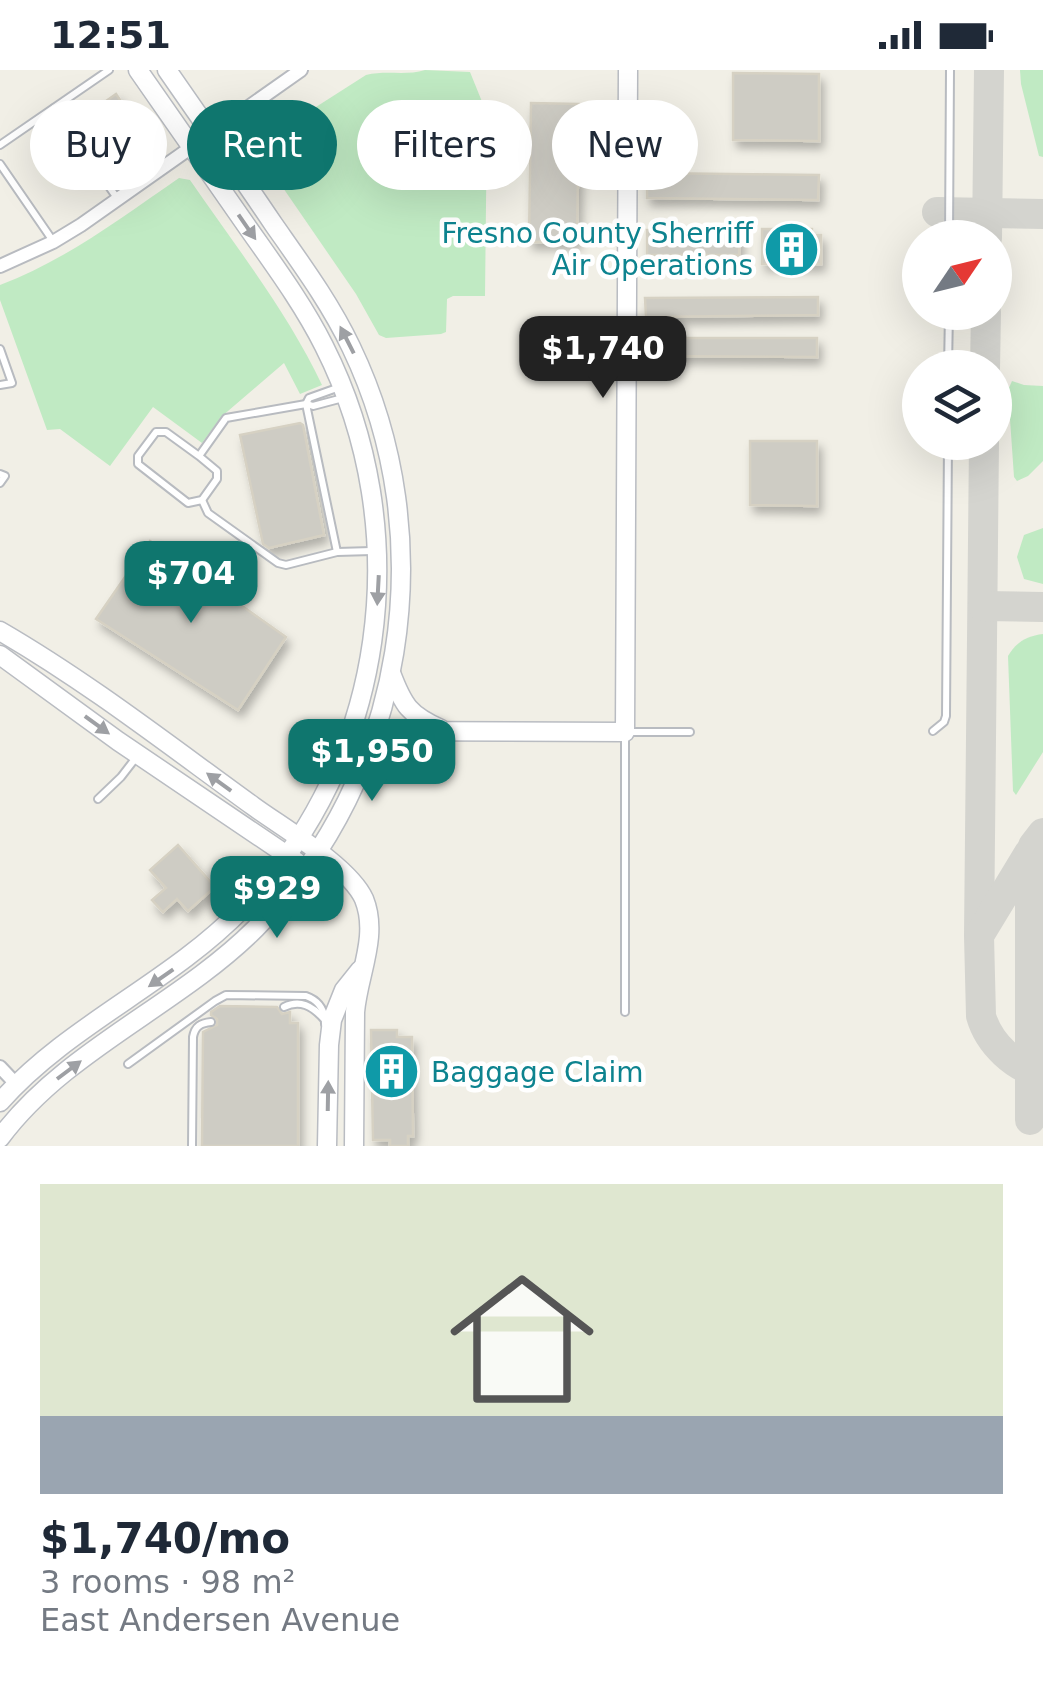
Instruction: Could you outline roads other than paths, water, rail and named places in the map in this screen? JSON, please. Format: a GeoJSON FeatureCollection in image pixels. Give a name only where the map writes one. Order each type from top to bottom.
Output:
{"type":"FeatureCollection","features":[{"type":"Feature","properties":{"kind":"main road"},"geometry":{"type":"LineString","coordinates":[[138,70],[187,139]]}},
{"type":"Feature","properties":{"kind":"main road"},"geometry":{"type":"LineString","coordinates":[[167,70],[188,100]]}},
{"type":"Feature","properties":{"kind":"main road"},"geometry":{"type":"LineString","coordinates":[[351,731],[625,732],[628,70]]}},
{"type":"Feature","properties":{"kind":"main road"},"geometry":{"type":"LineString","coordinates":[[0,1102],[48,1057],[208,942],[254,896],[287,855],[325,793],[364,690],[378,599],[378,551],[369,473],[359,433],[324,346],[222,190]]}},
{"type":"Feature","properties":{"kind":"main road"},"geometry":{"type":"LineString","coordinates":[[0,1138],[61,1075],[194,982],[269,914],[306,868],[346,802],[375,731],[392,673],[401,594],[401,546],[389,454],[378,414],[350,344],[314,282],[250,190]]}},
{"type":"Feature","properties":{"kind":"main road"},"geometry":{"type":"LineString","coordinates":[[345,391],[356,394],[367,408],[396,496]]}},
{"type":"Feature","properties":{"kind":"main road"},"geometry":{"type":"LineString","coordinates":[[0,631],[104,699],[298,838],[349,877],[363,896],[370,918],[370,941],[355,1012],[354,1146]]}},
{"type":"Feature","properties":{"kind":"main road"},"geometry":{"type":"LineString","coordinates":[[19,667],[30,649]]}},
{"type":"Feature","properties":{"kind":"main road"},"geometry":{"type":"LineString","coordinates":[[0,655],[306,868]]}},
{"type":"Feature","properties":{"kind":"main road"},"geometry":{"type":"LineString","coordinates":[[392,673],[401,699],[412,714],[446,732]]}},
{"type":"Feature","properties":{"kind":"main road"},"geometry":{"type":"LineString","coordinates":[[328,1146],[328,1045],[335,1010],[344,990],[364,964]]}},
{"type":"Feature","properties":{"kind":"main road"},"geometry":{"type":"LineString","coordinates":[[0,1124],[16,1102],[16,1084]]}},
{"type":"Feature","properties":{"kind":"street"},"geometry":{"type":"LineString","coordinates":[[258,100],[298,71]]}},
{"type":"Feature","properties":{"kind":"street"},"geometry":{"type":"LineString","coordinates":[[0,266],[54,242],[187,150]]}},
{"type":"Feature","properties":{"kind":"street"},"geometry":{"type":"LineString","coordinates":[[0,1067],[16,1084]]}},
{"type":"Feature","properties":{"kind":"lane"},"geometry":{"type":"LineString","coordinates":[[66,100],[110,70]]}},
{"type":"Feature","properties":{"kind":"lane"},"geometry":{"type":"LineString","coordinates":[[949,220],[950,70]]}},
{"type":"Feature","properties":{"kind":"lane"},"geometry":{"type":"LineString","coordinates":[[0,146],[30,125]]}},
{"type":"Feature","properties":{"kind":"lane"},"geometry":{"type":"LineString","coordinates":[[0,164],[54,242]]}},
{"type":"Feature","properties":{"kind":"lane"},"geometry":{"type":"LineString","coordinates":[[111,190],[118,200]]}},
{"type":"Feature","properties":{"kind":"lane"},"geometry":{"type":"LineString","coordinates":[[0,350],[12,383],[0,385]]}},
{"type":"Feature","properties":{"kind":"lane"},"geometry":{"type":"LineString","coordinates":[[338,552],[306,404],[310,398],[345,391]]}},
{"type":"Feature","properties":{"kind":"lane"},"geometry":{"type":"LineString","coordinates":[[199,456],[226,418],[306,404]]}},
{"type":"Feature","properties":{"kind":"lane"},"geometry":{"type":"LineString","coordinates":[[156,432],[166,432],[199,456],[217,471],[217,479],[202,500],[188,503],[138,464],[138,456],[156,432]]}},
{"type":"Feature","properties":{"kind":"lane"},"geometry":{"type":"LineString","coordinates":[[933,732],[946,716],[948,460]]}},
{"type":"Feature","properties":{"kind":"lane"},"geometry":{"type":"LineString","coordinates":[[0,474],[5,476],[0,483]]}},
{"type":"Feature","properties":{"kind":"lane"},"geometry":{"type":"LineString","coordinates":[[202,500],[210,515],[278,563],[286,565],[338,552],[378,551]]}},
{"type":"Feature","properties":{"kind":"lane"},"geometry":{"type":"LineString","coordinates":[[624,1012],[625,732],[690,732]]}},
{"type":"Feature","properties":{"kind":"lane"},"geometry":{"type":"LineString","coordinates":[[98,799],[139,754]]}},
{"type":"Feature","properties":{"kind":"lane"},"geometry":{"type":"LineString","coordinates":[[128,1064],[226,996],[306,996],[319,1004],[328,1045]]}},
{"type":"Feature","properties":{"kind":"lane"},"geometry":{"type":"LineString","coordinates":[[284,1007],[308,1005],[325,1020]]}},
{"type":"Feature","properties":{"kind":"lane"},"geometry":{"type":"LineString","coordinates":[[192,1146],[193,1036],[200,1024],[211,1022]]}},
{"type":"Feature","properties":{"kind":"place","name":"Fresno County Sherriff Air Operations"},"geometry":{"type":"Point","coordinates":[792,249]}},
{"type":"Feature","properties":{"kind":"place","name":"Baggage Claim"},"geometry":{"type":"Point","coordinates":[392,1072]}}]}
